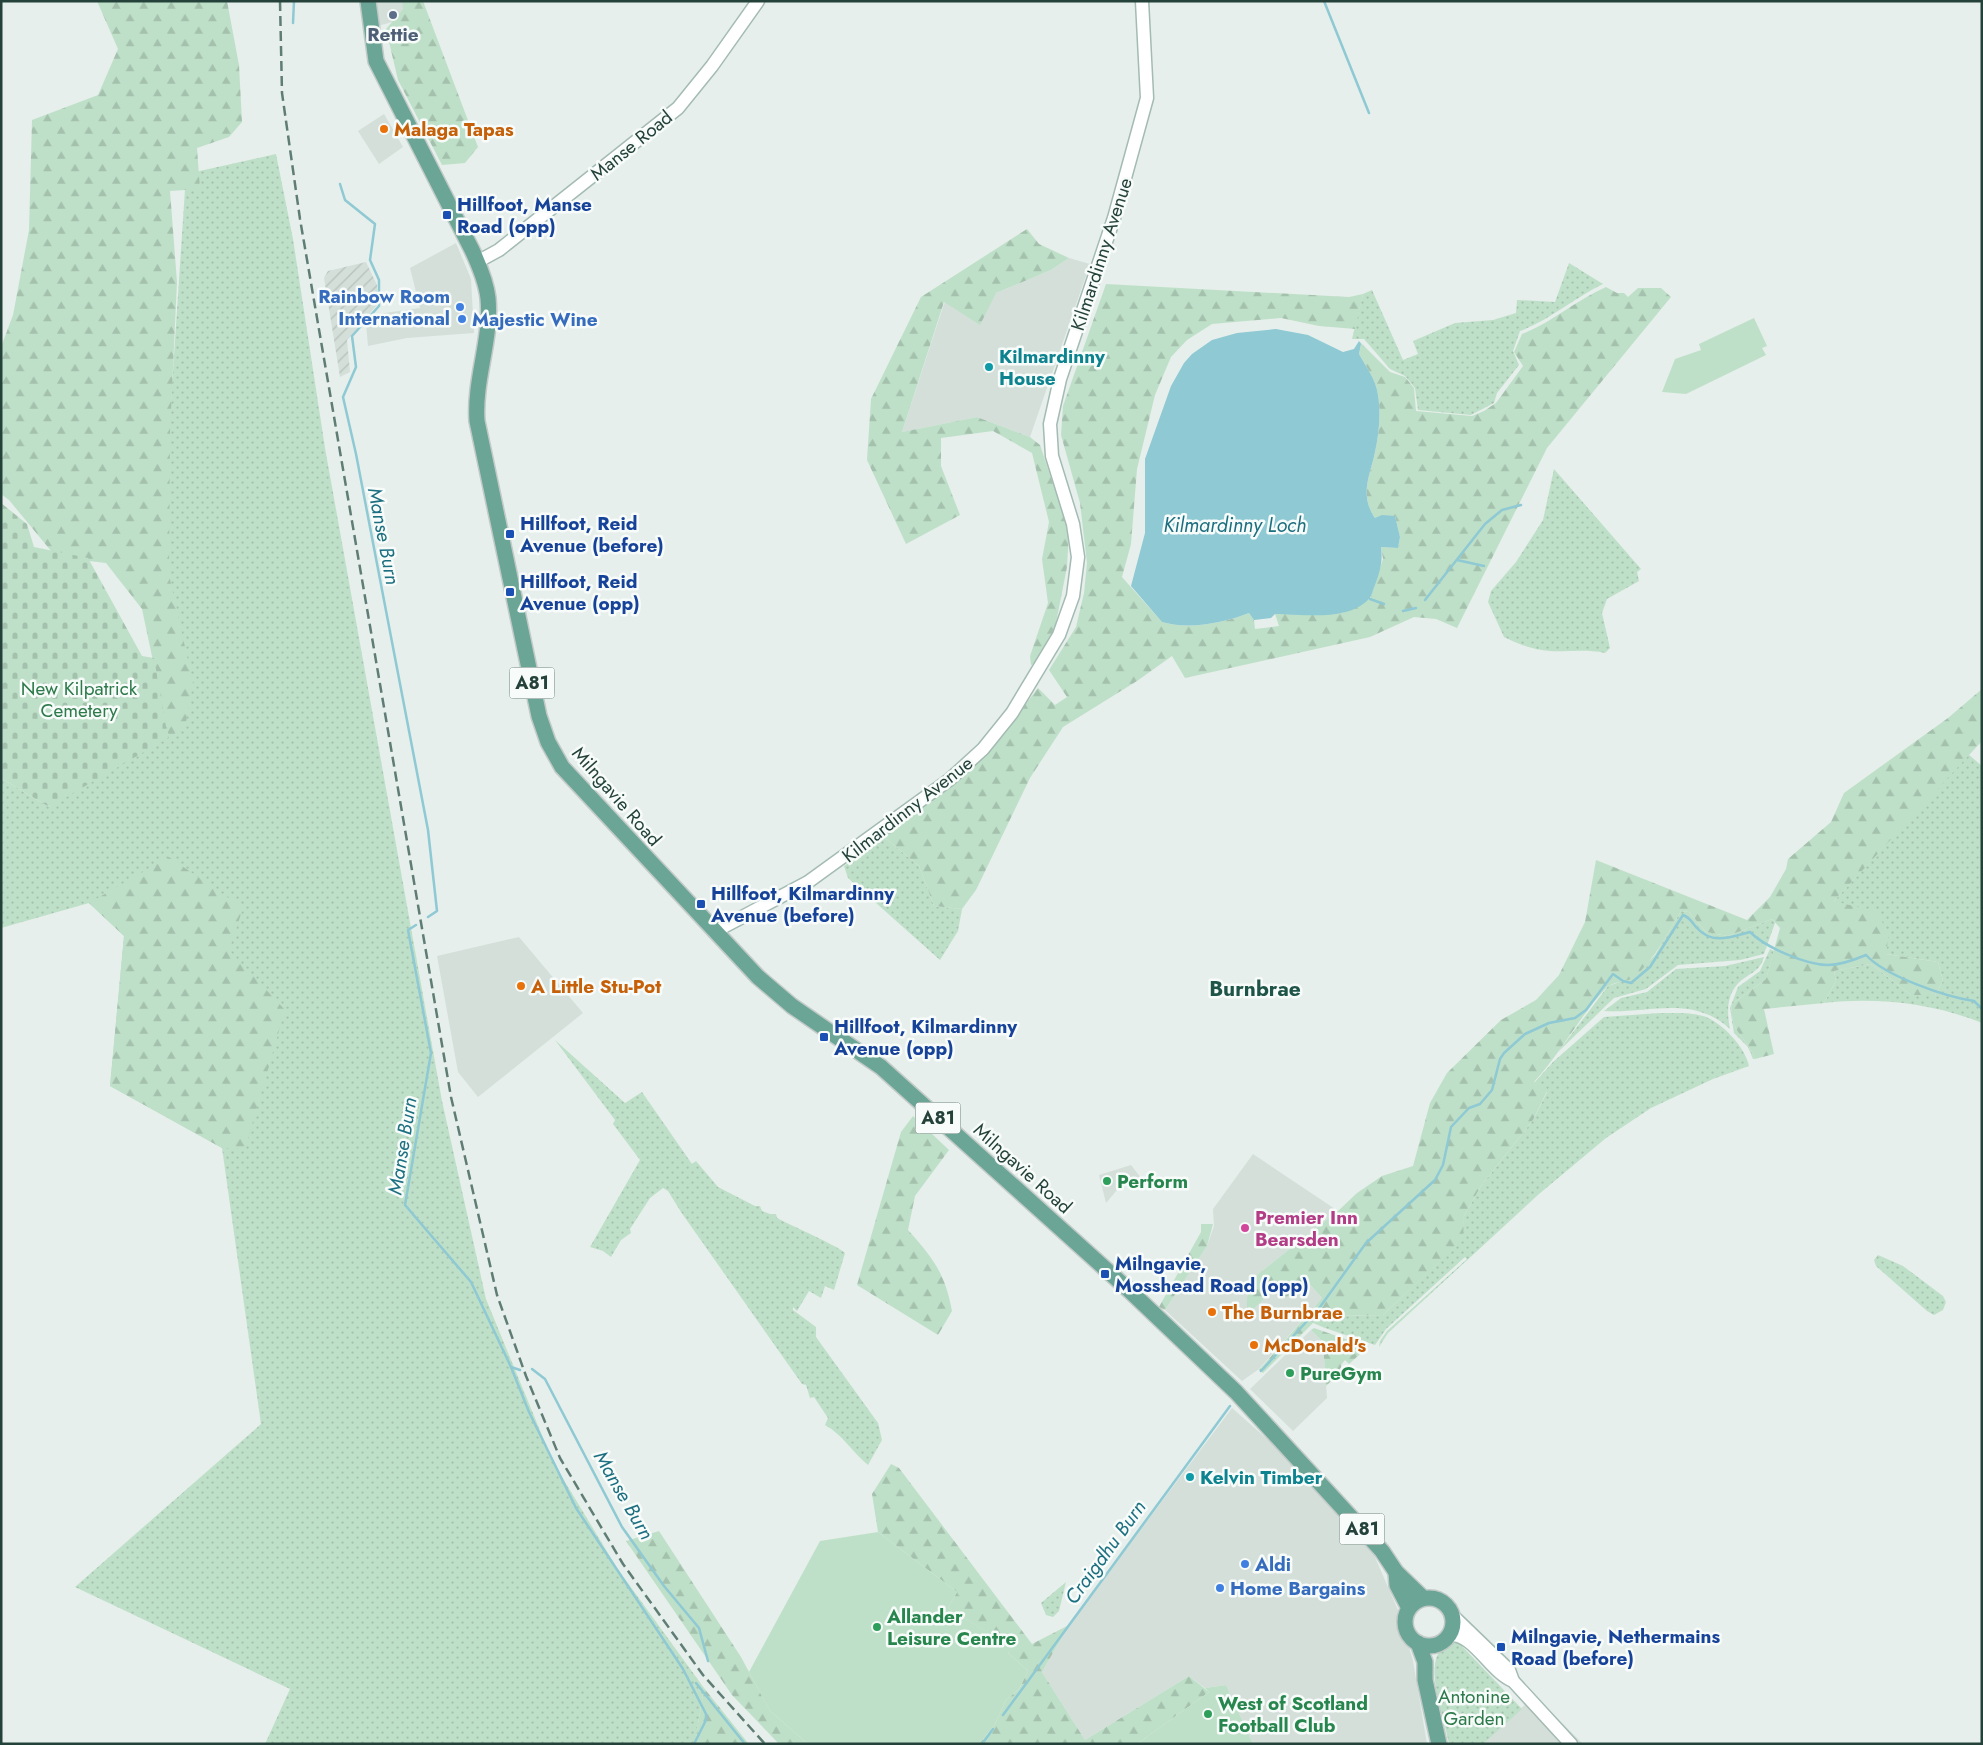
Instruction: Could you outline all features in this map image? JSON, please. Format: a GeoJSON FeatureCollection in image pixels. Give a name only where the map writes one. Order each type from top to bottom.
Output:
{"type":"FeatureCollection","features":[{"type":"Feature","properties":{"kind":"main road","name":"Milngavie Road"},"geometry":{"type":"LineString","coordinates":[[368,1],[376,61],[477,262],[488,297],[488,318],[477,387],[477,421],[539,716],[548,742],[562,767],[758,977],[792,1006],[881,1068],[899,1083],[1115,1277],[1236,1392],[1382,1551],[1396,1572]]}},
{"type":"Feature","properties":{"kind":"main road","name":"A81"},"geometry":{"type":"LineString","coordinates":[[1396,1572],[1423,1598],[1433,1598],[1443,1602],[1452,1615]]}},
{"type":"Feature","properties":{"kind":"main road","name":"A81"},"geometry":{"type":"LineString","coordinates":[[1396,1572],[1397,1585],[1409,1608]]}},
{"type":"Feature","properties":{"kind":"main road"},"geometry":{"type":"LineString","coordinates":[[1423,1598],[1409,1608],[1405,1617],[1405,1627],[1409,1635],[1418,1643],[1425,1662],[1425,1680],[1439,1744]]}},
{"type":"Feature","properties":{"kind":"main road"},"geometry":{"type":"LineString","coordinates":[[1425,1662],[1435,1645],[1449,1635],[1453,1625],[1452,1615]]}},
{"type":"Feature","properties":{"kind":"main road"},"geometry":{"type":"LineString","coordinates":[[1418,1643],[1435,1645]]}},
{"type":"Feature","properties":{"kind":"street","name":"Manse Road"},"geometry":{"type":"LineString","coordinates":[[477,262],[499,250],[678,108],[712,66],[758,1]]}},
{"type":"Feature","properties":{"kind":"street","name":"Kilmardinny Avenue"},"geometry":{"type":"LineString","coordinates":[[714,932],[808,882],[949,780],[983,749],[1002,726],[1028,688],[1059,635],[1073,596],[1078,557],[1073,524],[1052,456],[1050,424],[1060,379],[1114,218],[1147,98],[1142,1]]}},
{"type":"Feature","properties":{"kind":"street"},"geometry":{"type":"LineString","coordinates":[[1452,1615],[1509,1670],[1513,1681],[1571,1744]]}},
{"type":"Feature","properties":{"kind":"street"},"geometry":{"type":"LineString","coordinates":[[1449,1635],[1467,1638],[1502,1676],[1513,1681]]}},
{"type":"Feature","properties":{"kind":"shaded area"},"geometry":{"type":"Polygon","coordinates":[[[375,1],[403,1],[406,18],[378,26],[375,1]]]}},
{"type":"Feature","properties":{"kind":"shaded area"},"geometry":{"type":"Polygon","coordinates":[[[384,114],[403,147],[379,164],[358,131],[384,114]]]}},
{"type":"Feature","properties":{"kind":"shaded area"},"geometry":{"type":"Polygon","coordinates":[[[456,243],[471,279],[474,333],[407,338],[368,346],[366,324],[378,314],[420,308],[410,268],[456,243]]]}},
{"type":"Feature","properties":{"kind":"shaded area"},"geometry":{"type":"Polygon","coordinates":[[[1069,258],[1090,264],[1030,437],[977,417],[902,432],[945,301],[996,293],[1051,270],[1069,258]]]}},
{"type":"Feature","properties":{"kind":"shaded area"},"geometry":{"type":"Polygon","coordinates":[[[366,262],[377,285],[377,305],[347,340],[350,372],[340,377],[324,278],[328,271],[366,262]]]}},
{"type":"Feature","properties":{"kind":"shaded area"},"geometry":{"type":"Polygon","coordinates":[[[519,937],[583,1013],[478,1097],[458,1072],[437,956],[519,937]]]}},
{"type":"Feature","properties":{"kind":"shaded area"},"geometry":{"type":"Polygon","coordinates":[[[1253,1154],[1338,1211],[1258,1274],[1250,1285],[1248,1314],[1277,1287],[1305,1279],[1322,1298],[1259,1369],[1242,1381],[1165,1310],[1207,1246],[1214,1226],[1213,1209],[1253,1154]]]}},
{"type":"Feature","properties":{"kind":"shaded area"},"geometry":{"type":"Polygon","coordinates":[[[1131,1165],[1141,1178],[1122,1184],[1106,1203],[1099,1175],[1131,1165]]]}},
{"type":"Feature","properties":{"kind":"shaded area"},"geometry":{"type":"Polygon","coordinates":[[[1311,1330],[1323,1342],[1327,1398],[1293,1431],[1250,1389],[1311,1330]]]}},
{"type":"Feature","properties":{"kind":"shaded area"},"geometry":{"type":"Polygon","coordinates":[[[1232,1408],[1275,1446],[1374,1555],[1398,1610],[1413,1661],[1427,1744],[1253,1744],[1226,1685],[1205,1688],[1189,1676],[1085,1740],[1042,1672],[1069,1625],[1232,1408]]]}},
{"type":"Feature","properties":{"kind":"shaded area"},"geometry":{"type":"Polygon","coordinates":[[[1535,1696],[1583,1744],[1483,1744],[1487,1738],[1535,1696]]]}},
{"type":"Feature","properties":{"kind":"green space"},"geometry":{"type":"Polygon","coordinates":[[[97,1],[227,1],[239,65],[242,122],[229,137],[197,148],[200,189],[170,191],[177,282],[170,432],[169,575],[193,683],[185,728],[169,737],[142,609],[106,563],[56,557],[9,500],[1,494],[1,347],[13,315],[29,230],[32,120],[98,95],[118,49],[97,1]]]}},
{"type":"Feature","properties":{"kind":"green space"},"geometry":{"type":"Polygon","coordinates":[[[402,1],[423,1],[478,147],[465,163],[442,165],[398,80],[386,29],[403,9],[402,1]]]}},
{"type":"Feature","properties":{"kind":"green space"},"geometry":{"type":"Polygon","coordinates":[[[276,154],[293,239],[325,448],[442,1101],[486,1299],[553,1462],[617,1568],[704,1688],[696,1736],[700,1744],[265,1744],[290,1689],[75,1587],[261,1424],[222,1148],[110,1086],[124,936],[89,903],[1,928],[1,778],[49,807],[154,658],[186,174],[276,154]]]}},
{"type":"Feature","properties":{"kind":"green space"},"geometry":{"type":"Polygon","coordinates":[[[1027,229],[1039,244],[1069,258],[1051,270],[996,293],[980,325],[944,302],[902,432],[977,417],[1030,437],[1040,445],[1069,531],[1067,567],[1055,628],[1036,663],[1031,665],[1030,656],[1048,603],[1042,559],[1049,522],[1032,453],[993,431],[941,438],[941,466],[960,515],[906,544],[867,460],[871,399],[921,297],[1027,229]]]}},
{"type":"Feature","properties":{"kind":"green space"},"geometry":{"type":"Polygon","coordinates":[[[1569,263],[1603,284],[1542,321],[1520,331],[1513,351],[1519,365],[1497,393],[1494,403],[1471,415],[1418,410],[1415,388],[1405,376],[1390,369],[1364,339],[1352,339],[1363,294],[1372,290],[1403,360],[1418,354],[1413,341],[1455,323],[1493,320],[1516,313],[1517,300],[1555,302],[1569,263]]]}},
{"type":"Feature","properties":{"kind":"green space"},"geometry":{"type":"Polygon","coordinates":[[[1106,284],[1349,297],[1363,294],[1355,329],[1319,326],[1281,318],[1212,324],[1187,340],[1171,357],[1155,395],[1137,469],[1131,544],[1122,577],[1162,622],[1184,625],[1206,624],[1228,620],[1249,613],[1254,620],[1255,629],[1279,626],[1275,614],[1342,613],[1370,599],[1383,559],[1381,547],[1398,548],[1400,537],[1395,516],[1375,518],[1370,510],[1368,501],[1367,485],[1378,438],[1379,409],[1375,384],[1359,354],[1361,345],[1359,341],[1390,372],[1405,377],[1414,388],[1416,411],[1472,416],[1496,403],[1523,366],[1514,352],[1522,334],[1606,287],[1617,293],[1624,293],[1628,297],[1638,288],[1661,288],[1671,297],[1547,448],[1457,628],[1436,619],[1414,617],[1370,637],[1185,678],[1172,656],[1137,681],[1063,727],[1030,778],[976,890],[962,909],[934,906],[919,866],[884,837],[994,745],[1038,688],[1055,705],[1067,697],[1049,670],[1076,627],[1084,593],[1087,563],[1080,503],[1061,435],[1063,406],[1106,284]]]}},
{"type":"Feature","properties":{"kind":"green space"},"geometry":{"type":"Polygon","coordinates":[[[1754,318],[1767,346],[1762,348],[1766,355],[1686,394],[1662,392],[1675,359],[1701,350],[1699,344],[1754,318]]]}},
{"type":"Feature","properties":{"kind":"green space"},"geometry":{"type":"Polygon","coordinates":[[[1554,469],[1641,569],[1637,572],[1639,581],[1607,599],[1602,613],[1610,648],[1605,653],[1544,650],[1515,642],[1504,637],[1488,602],[1491,591],[1516,562],[1543,520],[1554,469]]]}},
{"type":"Feature","properties":{"kind":"green space","name":"New Kilpatrick Cemetery"},"geometry":{"type":"Polygon","coordinates":[[[1,503],[27,524],[34,547],[88,558],[142,656],[154,658],[168,738],[49,807],[1,778],[1,503]]]}},
{"type":"Feature","properties":{"kind":"green space"},"geometry":{"type":"Polygon","coordinates":[[[1982,689],[1982,741],[1834,901],[1876,912],[1889,933],[1886,954],[1938,962],[1943,981],[1935,995],[1911,995],[1871,964],[1834,971],[1836,981],[1824,1003],[1764,1009],[1774,1054],[1755,1059],[1733,1021],[1732,1004],[1766,979],[1780,928],[1772,919],[1728,936],[1706,932],[1689,912],[1681,911],[1648,962],[1634,977],[1612,984],[1606,988],[1534,1082],[1547,1091],[1533,1120],[1481,1186],[1464,1216],[1463,1240],[1383,1315],[1332,1316],[1325,1328],[1313,1323],[1263,1373],[1259,1370],[1322,1298],[1305,1279],[1286,1298],[1276,1288],[1248,1314],[1247,1298],[1258,1274],[1338,1211],[1357,1193],[1382,1176],[1413,1166],[1430,1103],[1447,1073],[1501,1020],[1536,1000],[1559,975],[1585,922],[1596,860],[1747,920],[1770,897],[1786,869],[1788,859],[1831,822],[1844,793],[1948,718],[1982,689]]]}},
{"type":"Feature","properties":{"kind":"green space"},"geometry":{"type":"Polygon","coordinates":[[[1968,754],[1982,766],[1982,1023],[1944,1011],[1904,1003],[1844,1001],[1824,1003],[1836,981],[1834,971],[1871,964],[1911,995],[1935,995],[1943,981],[1938,962],[1886,954],[1834,901],[1968,754]]]}},
{"type":"Feature","properties":{"kind":"green space"},"geometry":{"type":"Polygon","coordinates":[[[884,837],[919,866],[934,906],[962,909],[958,931],[940,960],[848,878],[844,866],[884,837]]]}},
{"type":"Feature","properties":{"kind":"green space"},"geometry":{"type":"Polygon","coordinates":[[[169,857],[243,908],[229,950],[285,1010],[245,1149],[222,1148],[110,1086],[124,936],[89,903],[169,857]]]}},
{"type":"Feature","properties":{"kind":"green space"},"geometry":{"type":"Polygon","coordinates":[[[1681,911],[1689,912],[1706,932],[1728,936],[1772,919],[1775,923],[1764,954],[1740,960],[1678,965],[1646,989],[1614,998],[1558,1052],[1608,986],[1632,978],[1655,955],[1681,911]]]}},
{"type":"Feature","properties":{"kind":"green space"},"geometry":{"type":"Polygon","coordinates":[[[1770,949],[1774,951],[1766,979],[1732,1004],[1733,1021],[1755,1059],[1753,1059],[1748,1047],[1734,1033],[1730,1008],[1738,987],[1760,971],[1770,949]]]}},
{"type":"Feature","properties":{"kind":"green space"},"geometry":{"type":"Polygon","coordinates":[[[1764,957],[1759,967],[1740,982],[1732,993],[1728,1006],[1730,1029],[1715,1018],[1685,1009],[1604,1011],[1621,998],[1647,992],[1676,969],[1725,966],[1764,957]]]}},
{"type":"Feature","properties":{"kind":"green space"},"geometry":{"type":"Polygon","coordinates":[[[1660,1013],[1693,1014],[1703,1016],[1717,1023],[1738,1044],[1749,1066],[1713,1079],[1651,1108],[1606,1138],[1539,1194],[1388,1333],[1379,1347],[1380,1341],[1387,1331],[1467,1259],[1465,1257],[1386,1329],[1375,1345],[1325,1328],[1331,1316],[1383,1315],[1462,1240],[1464,1216],[1481,1186],[1533,1120],[1547,1092],[1534,1083],[1553,1062],[1604,1017],[1660,1013]]]}},
{"type":"Feature","properties":{"kind":"green space"},"geometry":{"type":"Polygon","coordinates":[[[555,1040],[625,1103],[642,1092],[692,1164],[696,1161],[718,1187],[755,1206],[760,1206],[762,1211],[776,1214],[777,1218],[845,1253],[834,1290],[825,1286],[821,1298],[809,1291],[797,1311],[793,1307],[793,1310],[816,1327],[816,1337],[878,1423],[882,1440],[868,1465],[837,1434],[825,1425],[828,1418],[814,1397],[810,1398],[806,1385],[802,1384],[668,1191],[663,1188],[650,1198],[630,1229],[631,1233],[621,1240],[611,1257],[603,1251],[590,1247],[640,1160],[613,1124],[615,1120],[555,1040]]]}},
{"type":"Feature","properties":{"kind":"green space"},"geometry":{"type":"Polygon","coordinates":[[[913,1116],[949,1150],[915,1196],[908,1230],[931,1258],[946,1286],[952,1311],[938,1335],[857,1285],[901,1132],[913,1116]]]}},
{"type":"Feature","properties":{"kind":"green space"},"geometry":{"type":"Polygon","coordinates":[[[1201,1224],[1213,1224],[1207,1246],[1165,1310],[1159,1307],[1201,1232],[1201,1224]]]}},
{"type":"Feature","properties":{"kind":"green space"},"geometry":{"type":"Polygon","coordinates":[[[1878,1255],[1903,1266],[1943,1296],[1946,1302],[1943,1310],[1934,1315],[1927,1311],[1876,1266],[1874,1260],[1878,1255]]]}},
{"type":"Feature","properties":{"kind":"green space"},"geometry":{"type":"Polygon","coordinates":[[[1314,1328],[1368,1347],[1349,1364],[1345,1360],[1341,1365],[1342,1371],[1326,1386],[1323,1342],[1311,1330],[1314,1328]]]}},
{"type":"Feature","properties":{"kind":"green space"},"geometry":{"type":"Polygon","coordinates":[[[891,1464],[899,1468],[1032,1644],[1069,1625],[1042,1672],[1085,1740],[1189,1676],[1209,1692],[1137,1744],[979,1744],[995,1724],[1006,1700],[1019,1689],[1028,1671],[1008,1653],[1011,1647],[948,1608],[957,1592],[878,1532],[872,1494],[891,1464]]]}},
{"type":"Feature","properties":{"kind":"green space"},"geometry":{"type":"Polygon","coordinates":[[[659,1531],[741,1657],[770,1711],[808,1744],[779,1744],[732,1695],[626,1541],[659,1531]]]}},
{"type":"Feature","properties":{"kind":"green space","name":"Allander Leisure Centre"},"geometry":{"type":"Polygon","coordinates":[[[878,1532],[957,1592],[948,1608],[1012,1647],[1008,1653],[1028,1671],[1019,1689],[1006,1700],[995,1724],[979,1744],[808,1744],[770,1711],[749,1672],[820,1541],[878,1532]]]}},
{"type":"Feature","properties":{"kind":"green space"},"geometry":{"type":"Polygon","coordinates":[[[1066,1582],[1059,1611],[1053,1617],[1046,1615],[1041,1603],[1066,1582]]]}},
{"type":"Feature","properties":{"kind":"green space","name":"Antonine Garden"},"geometry":{"type":"Polygon","coordinates":[[[1454,1642],[1460,1644],[1522,1709],[1483,1744],[1449,1744],[1438,1698],[1435,1663],[1438,1654],[1443,1648],[1454,1642]]]}},
{"type":"Feature","properties":{"kind":"green space","name":"West of Scotland Football Club"},"geometry":{"type":"Polygon","coordinates":[[[1226,1685],[1253,1744],[1137,1744],[1209,1692],[1205,1688],[1226,1685]]]}},
{"type":"Feature","properties":{"kind":"green space"},"geometry":{"type":"Polygon","coordinates":[[[704,1688],[748,1744],[700,1744],[696,1736],[704,1688]]]}},
{"type":"Feature","properties":{"kind":"water","name":"Kilmardinny Loch"},"geometry":{"type":"Polygon","coordinates":[[[1276,329],[1308,335],[1343,352],[1354,349],[1359,341],[1361,344],[1359,354],[1375,384],[1379,409],[1378,438],[1367,485],[1368,501],[1370,510],[1375,518],[1382,515],[1395,516],[1400,537],[1398,548],[1381,547],[1381,566],[1371,596],[1360,606],[1349,611],[1324,615],[1275,614],[1271,618],[1254,620],[1249,613],[1228,620],[1195,625],[1162,622],[1131,586],[1145,533],[1145,459],[1171,386],[1184,363],[1192,354],[1212,340],[1237,333],[1276,329]]]}},
{"type":"Feature","properties":{"kind":"waterway","name":"Manse Burn"},"geometry":{"type":"LineString","coordinates":[[293,23],[294,1]]}},
{"type":"Feature","properties":{"kind":"waterway"},"geometry":{"type":"LineString","coordinates":[[1324,1],[1369,113]]}},
{"type":"Feature","properties":{"kind":"waterway","name":"Manse Burn"},"geometry":{"type":"LineString","coordinates":[[340,184],[345,200],[375,224],[370,260],[379,280],[379,306],[352,336],[356,367],[343,397],[356,454],[428,830],[437,911],[428,917]]}},
{"type":"Feature","properties":{"kind":"waterway"},"geometry":{"type":"LineString","coordinates":[[1425,600],[1485,524],[1502,510],[1521,505]]}},
{"type":"Feature","properties":{"kind":"waterway"},"geometry":{"type":"LineString","coordinates":[[1457,560],[1484,566]]}},
{"type":"Feature","properties":{"kind":"waterway"},"geometry":{"type":"LineString","coordinates":[[1370,599],[1384,604]]}},
{"type":"Feature","properties":{"kind":"waterway"},"geometry":{"type":"LineString","coordinates":[[1403,611],[1416,608]]}},
{"type":"Feature","properties":{"kind":"waterway","name":"Craigdhu Burn"},"geometry":{"type":"LineString","coordinates":[[1261,1371],[1320,1307],[1366,1243],[1435,1180],[1443,1165],[1451,1127],[1469,1108],[1480,1104],[1492,1090],[1500,1059],[1504,1053],[1525,1034],[1549,1023],[1575,1018],[1586,1010],[1613,974],[1623,981],[1631,983],[1650,967],[1683,915],[1709,936],[1722,938],[1750,932],[1775,949],[1809,962],[1833,965],[1866,955],[1875,963],[1901,978],[1948,995],[1974,1001],[1982,1009]]}},
{"type":"Feature","properties":{"kind":"waterway","name":"Manse Burn"},"geometry":{"type":"LineString","coordinates":[[416,925],[408,930],[431,1053],[405,1205],[471,1282],[511,1367],[529,1412],[576,1508],[683,1669],[706,1714],[706,1720],[694,1744]]}},
{"type":"Feature","properties":{"kind":"waterway","name":"Manse Burn"},"geometry":{"type":"LineString","coordinates":[[511,1367],[520,1370]]}},
{"type":"Feature","properties":{"kind":"waterway","name":"Manse Burn"},"geometry":{"type":"LineString","coordinates":[[532,1369],[545,1379],[622,1527],[664,1586],[699,1628],[708,1661]]}},
{"type":"Feature","properties":{"kind":"waterway","name":"Craigdhu Burn"},"geometry":{"type":"LineString","coordinates":[[1003,1715],[1230,1406]]}},
{"type":"Feature","properties":{"kind":"waterway","name":"Manse Burn"},"geometry":{"type":"LineString","coordinates":[[696,1683],[745,1744]]}},
{"type":"Feature","properties":{"kind":"waterway","name":"Craigdhu Burn"},"geometry":{"type":"LineString","coordinates":[[982,1744],[993,1729]]}},
{"type":"Feature","properties":{"kind":"railway"},"geometry":{"type":"LineString","coordinates":[[280,1],[282,93],[300,219],[451,1097],[497,1295],[526,1376],[560,1458],[623,1564],[703,1675],[765,1744]]}},
{"type":"Feature","properties":{"kind":"place","name":"Rettie"},"geometry":{"type":"Point","coordinates":[393,15]}},
{"type":"Feature","properties":{"kind":"place","name":"Malaga Tapas"},"geometry":{"type":"Point","coordinates":[384,129]}},
{"type":"Feature","properties":{"kind":"place","name":"Hillfoot, Manse Road (opp)"},"geometry":{"type":"Point","coordinates":[447,215]}},
{"type":"Feature","properties":{"kind":"place","name":"Rainbow Room International"},"geometry":{"type":"Point","coordinates":[460,307]}},
{"type":"Feature","properties":{"kind":"place","name":"Majestic Wine"},"geometry":{"type":"Point","coordinates":[462,319]}},
{"type":"Feature","properties":{"kind":"place","name":"Kilmardinny House"},"geometry":{"type":"Point","coordinates":[989,367]}},
{"type":"Feature","properties":{"kind":"place","name":"Hillfoot, Reid Avenue (before)"},"geometry":{"type":"Point","coordinates":[510,534]}},
{"type":"Feature","properties":{"kind":"place","name":"Hillfoot, Reid Avenue (opp)"},"geometry":{"type":"Point","coordinates":[510,592]}},
{"type":"Feature","properties":{"kind":"place","name":"Hillfoot, Kilmardinny Avenue (before)"},"geometry":{"type":"Point","coordinates":[701,904]}},
{"type":"Feature","properties":{"kind":"place","name":"A Little Stu-Pot"},"geometry":{"type":"Point","coordinates":[521,986]}},
{"type":"Feature","properties":{"kind":"place","name":"Hillfoot, Kilmardinny Avenue (opp)"},"geometry":{"type":"Point","coordinates":[824,1037]}},
{"type":"Feature","properties":{"kind":"place","name":"Perform"},"geometry":{"type":"Point","coordinates":[1107,1181]}},
{"type":"Feature","properties":{"kind":"place","name":"Premier Inn Bearsden"},"geometry":{"type":"Point","coordinates":[1245,1228]}},
{"type":"Feature","properties":{"kind":"place","name":"Milngavie, Mosshead Road (opp)"},"geometry":{"type":"Point","coordinates":[1105,1274]}},
{"type":"Feature","properties":{"kind":"place","name":"The Burnbrae"},"geometry":{"type":"Point","coordinates":[1212,1312]}},
{"type":"Feature","properties":{"kind":"place","name":"McDonald's"},"geometry":{"type":"Point","coordinates":[1254,1345]}},
{"type":"Feature","properties":{"kind":"place","name":"PureGym"},"geometry":{"type":"Point","coordinates":[1290,1373]}},
{"type":"Feature","properties":{"kind":"place","name":"Kelvin Timber"},"geometry":{"type":"Point","coordinates":[1190,1477]}},
{"type":"Feature","properties":{"kind":"place","name":"Aldi"},"geometry":{"type":"Point","coordinates":[1245,1564]}},
{"type":"Feature","properties":{"kind":"place","name":"Home Bargains"},"geometry":{"type":"Point","coordinates":[1220,1588]}},
{"type":"Feature","properties":{"kind":"place","name":"Allander Leisure Centre"},"geometry":{"type":"Point","coordinates":[877,1627]}},
{"type":"Feature","properties":{"kind":"place","name":"Milngavie, Nethermains Road (before)"},"geometry":{"type":"Point","coordinates":[1501,1647]}},
{"type":"Feature","properties":{"kind":"place","name":"West of Scotland Football Club"},"geometry":{"type":"Point","coordinates":[1208,1714]}},
{"type":"Feature","properties":{"kind":"district","name":"Burnbrae"},"geometry":{"type":"Point","coordinates":[1255,989]}}]}
